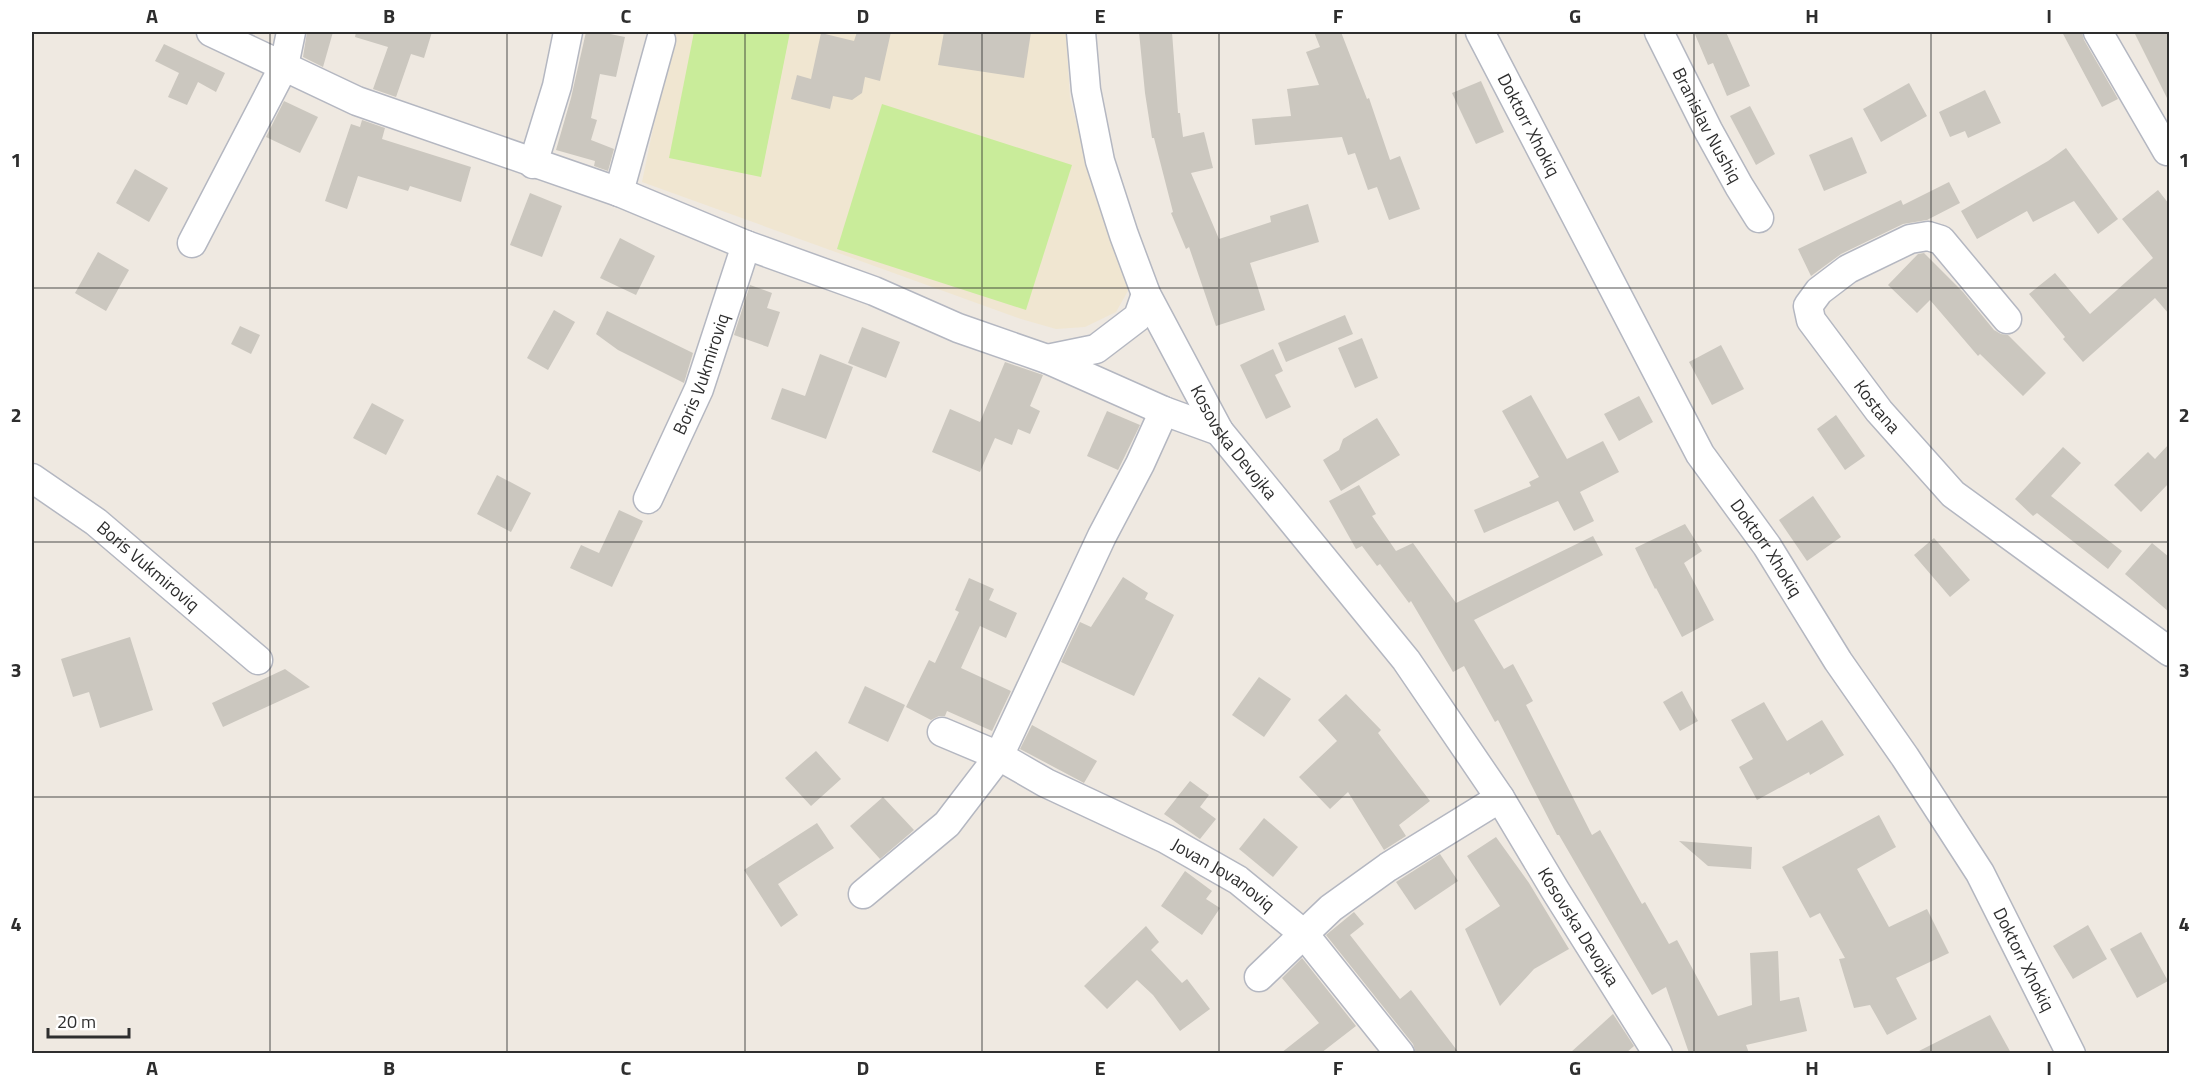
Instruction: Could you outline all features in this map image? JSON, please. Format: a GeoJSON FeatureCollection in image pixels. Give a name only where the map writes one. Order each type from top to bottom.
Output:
{"type":"FeatureCollection","features":[{"type":"Feature","properties":{"kind":"street"},"geometry":{"type":"LineString","coordinates":[[211,32],[357,101],[619,192],[746,244],[874,291],[958,328],[1047,359],[1164,411],[1219,430]]}},
{"type":"Feature","properties":{"kind":"street"},"geometry":{"type":"LineString","coordinates":[[192,243],[284,66],[291,32]]}},
{"type":"Feature","properties":{"kind":"street"},"geometry":{"type":"LineString","coordinates":[[533,164],[557,87],[568,32]]}},
{"type":"Feature","properties":{"kind":"street","name":"Kosovska Devojka"},"geometry":{"type":"LineString","coordinates":[[1081,32],[1086,90],[1100,160],[1124,235],[1146,294],[1219,430],[1406,660],[1500,798],[1658,1053]]}},
{"type":"Feature","properties":{"kind":"street","name":"Doktorr Xhokiq"},"geometry":{"type":"LineString","coordinates":[[1480,32],[1700,454],[1767,546],[1838,661],[1905,757],[1980,873],[2071,1053]]}},
{"type":"Feature","properties":{"kind":"street","name":"Branislav Nushiq"},"geometry":{"type":"LineString","coordinates":[[1659,32],[1729,167],[1760,218]]}},
{"type":"Feature","properties":{"kind":"street"},"geometry":{"type":"LineString","coordinates":[[2098,32],[2167,152]]}},
{"type":"Feature","properties":{"kind":"street"},"geometry":{"type":"LineString","coordinates":[[619,192],[661,40]]}},
{"type":"Feature","properties":{"kind":"street","name":"Kostana"},"geometry":{"type":"LineString","coordinates":[[2007,319],[1941,240],[1928,236],[1911,239],[1848,269],[1819,291],[1808,306],[1811,321],[1879,411],[1953,494],[2169,652]]}},
{"type":"Feature","properties":{"kind":"street","name":"Boris Vukmiroviq"},"geometry":{"type":"LineString","coordinates":[[648,499],[699,389],[746,244]]}},
{"type":"Feature","properties":{"kind":"street"},"geometry":{"type":"LineString","coordinates":[[1047,359],[1096,349],[1138,317],[1146,294]]}},
{"type":"Feature","properties":{"kind":"street"},"geometry":{"type":"LineString","coordinates":[[863,894],[947,824],[999,756],[1102,536],[1140,464],[1164,411]]}},
{"type":"Feature","properties":{"kind":"street","name":"Boris Vukmiroviq"},"geometry":{"type":"LineString","coordinates":[[32,478],[96,522],[258,660]]}},
{"type":"Feature","properties":{"kind":"street","name":"Jovan Jovanoviq"},"geometry":{"type":"LineString","coordinates":[[942,732],[999,756],[1046,783],[1166,839],[1228,874],[1304,934],[1400,1053]]}},
{"type":"Feature","properties":{"kind":"street"},"geometry":{"type":"LineString","coordinates":[[1259,977],[1331,908],[1388,867],[1500,798]]}},
{"type":"Feature","properties":{"kind":"shaded area"},"geometry":{"type":"Polygon","coordinates":[[[673,32],[1066,32],[1070,98],[1086,159],[1129,289],[1116,312],[1085,327],[1056,329],[1021,319],[642,182],[673,32]]]}},
{"type":"Feature","properties":{"kind":"green space"},"geometry":{"type":"Polygon","coordinates":[[[694,32],[790,32],[761,177],[669,158],[694,32]]]}},
{"type":"Feature","properties":{"kind":"green space"},"geometry":{"type":"Polygon","coordinates":[[[882,104],[1072,165],[1026,310],[837,249],[882,104]]]}},
{"type":"Feature","properties":{"kind":"building"},"geometry":{"type":"Polygon","coordinates":[[[307,32],[333,32],[323,67],[303,57],[307,32]]]}},
{"type":"Feature","properties":{"kind":"building"},"geometry":{"type":"Polygon","coordinates":[[[356,32],[432,32],[424,58],[411,54],[396,97],[373,89],[388,47],[355,37],[356,32]]]}},
{"type":"Feature","properties":{"kind":"building"},"geometry":{"type":"Polygon","coordinates":[[[586,32],[625,37],[616,77],[600,74],[591,118],[597,120],[591,140],[614,149],[608,171],[594,166],[595,161],[556,150],[586,32]]]}},
{"type":"Feature","properties":{"kind":"building"},"geometry":{"type":"Polygon","coordinates":[[[857,32],[891,32],[880,81],[865,77],[862,93],[852,100],[833,96],[830,109],[791,99],[797,75],[811,79],[821,33],[854,41],[857,32]]]}},
{"type":"Feature","properties":{"kind":"building"},"geometry":{"type":"Polygon","coordinates":[[[944,32],[1031,32],[1024,78],[938,65],[944,32]]]}},
{"type":"Feature","properties":{"kind":"building"},"geometry":{"type":"Polygon","coordinates":[[[1139,32],[1172,32],[1178,113],[1180,113],[1183,137],[1204,132],[1213,168],[1191,173],[1219,239],[1271,222],[1270,216],[1308,204],[1319,242],[1250,263],[1265,310],[1216,326],[1189,247],[1186,249],[1171,213],[1173,212],[1154,138],[1152,138],[1139,32]]]}},
{"type":"Feature","properties":{"kind":"building"},"geometry":{"type":"Polygon","coordinates":[[[1314,32],[1341,32],[1367,99],[1369,98],[1390,160],[1400,156],[1420,209],[1389,220],[1377,187],[1368,190],[1355,153],[1348,155],[1342,137],[1255,145],[1252,119],[1291,116],[1287,89],[1319,85],[1306,52],[1320,47],[1314,32]]]}},
{"type":"Feature","properties":{"kind":"building"},"geometry":{"type":"Polygon","coordinates":[[[1694,32],[1726,32],[1750,86],[1727,96],[1713,63],[1708,65],[1694,32]]]}},
{"type":"Feature","properties":{"kind":"building"},"geometry":{"type":"Polygon","coordinates":[[[2062,32],[2082,32],[2084,40],[2118,99],[2102,107],[2062,32]]]}},
{"type":"Feature","properties":{"kind":"building"},"geometry":{"type":"Polygon","coordinates":[[[2134,32],[2169,32],[2169,102],[2134,32]]]}},
{"type":"Feature","properties":{"kind":"building"},"geometry":{"type":"Polygon","coordinates":[[[164,44],[225,73],[216,92],[198,82],[187,105],[168,97],[179,73],[155,61],[164,44]]]}},
{"type":"Feature","properties":{"kind":"building"},"geometry":{"type":"Polygon","coordinates":[[[1481,81],[1504,132],[1476,144],[1452,93],[1481,81]]]}},
{"type":"Feature","properties":{"kind":"building"},"geometry":{"type":"Polygon","coordinates":[[[1909,83],[1927,116],[1881,142],[1863,109],[1909,83]]]}},
{"type":"Feature","properties":{"kind":"building"},"geometry":{"type":"Polygon","coordinates":[[[1985,90],[2001,123],[1968,138],[1965,131],[1950,137],[1939,112],[1985,90]]]}},
{"type":"Feature","properties":{"kind":"building"},"geometry":{"type":"Polygon","coordinates":[[[284,101],[318,117],[300,153],[266,137],[284,101]]]}},
{"type":"Feature","properties":{"kind":"building"},"geometry":{"type":"Polygon","coordinates":[[[1750,106],[1775,154],[1756,165],[1730,116],[1750,106]]]}},
{"type":"Feature","properties":{"kind":"building"},"geometry":{"type":"Polygon","coordinates":[[[362,120],[385,128],[382,139],[471,167],[461,202],[410,186],[408,191],[358,176],[347,209],[325,201],[351,124],[360,127],[362,120]]]}},
{"type":"Feature","properties":{"kind":"building"},"geometry":{"type":"Polygon","coordinates":[[[1852,137],[1867,173],[1824,191],[1809,155],[1852,137]]]}},
{"type":"Feature","properties":{"kind":"building"},"geometry":{"type":"Polygon","coordinates":[[[2066,148],[2118,219],[2098,234],[2074,201],[2033,222],[2027,211],[1977,239],[1961,211],[2048,161],[2066,148]]]}},
{"type":"Feature","properties":{"kind":"building"},"geometry":{"type":"Polygon","coordinates":[[[135,169],[168,188],[149,222],[116,203],[135,169]]]}},
{"type":"Feature","properties":{"kind":"building"},"geometry":{"type":"Polygon","coordinates":[[[1949,182],[1960,203],[1927,220],[1903,224],[1841,254],[1811,276],[1798,249],[1901,200],[1903,205],[1949,182]]]}},
{"type":"Feature","properties":{"kind":"building"},"geometry":{"type":"Polygon","coordinates":[[[2158,190],[2169,204],[2169,314],[2155,298],[2083,362],[2029,294],[2055,273],[2090,314],[2153,258],[2122,219],[2158,190]]]}},
{"type":"Feature","properties":{"kind":"building"},"geometry":{"type":"Polygon","coordinates":[[[530,193],[562,206],[542,257],[510,245],[530,193]]]}},
{"type":"Feature","properties":{"kind":"building"},"geometry":{"type":"Polygon","coordinates":[[[620,238],[655,256],[636,295],[600,278],[620,238]]]}},
{"type":"Feature","properties":{"kind":"building"},"geometry":{"type":"Polygon","coordinates":[[[98,252],[129,270],[106,311],[75,293],[98,252]]]}},
{"type":"Feature","properties":{"kind":"building"},"geometry":{"type":"Polygon","coordinates":[[[1924,253],[1963,292],[1994,330],[2008,335],[2046,373],[2023,396],[1980,354],[1978,356],[1930,300],[1917,313],[1888,285],[1918,254],[1924,253]]]}},
{"type":"Feature","properties":{"kind":"building"},"geometry":{"type":"Polygon","coordinates":[[[750,285],[772,293],[767,308],[780,312],[768,347],[734,335],[750,285]]]}},
{"type":"Feature","properties":{"kind":"building"},"geometry":{"type":"Polygon","coordinates":[[[554,310],[575,322],[548,370],[527,358],[554,310]]]}},
{"type":"Feature","properties":{"kind":"building"},"geometry":{"type":"Polygon","coordinates":[[[607,311],[693,353],[684,383],[618,350],[596,334],[607,311]]]}},
{"type":"Feature","properties":{"kind":"building"},"geometry":{"type":"Polygon","coordinates":[[[1345,315],[1353,334],[1286,362],[1278,343],[1345,315]]]}},
{"type":"Feature","properties":{"kind":"building"},"geometry":{"type":"Polygon","coordinates":[[[240,326],[260,335],[251,354],[231,344],[240,326]]]}},
{"type":"Feature","properties":{"kind":"building"},"geometry":{"type":"Polygon","coordinates":[[[862,327],[900,342],[886,378],[848,363],[862,327]]]}},
{"type":"Feature","properties":{"kind":"building"},"geometry":{"type":"Polygon","coordinates":[[[1362,338],[1378,378],[1355,388],[1338,348],[1362,338]]]}},
{"type":"Feature","properties":{"kind":"building"},"geometry":{"type":"Polygon","coordinates":[[[1721,345],[1744,389],[1712,405],[1689,362],[1721,345]]]}},
{"type":"Feature","properties":{"kind":"building"},"geometry":{"type":"Polygon","coordinates":[[[1273,349],[1283,371],[1275,375],[1291,407],[1266,419],[1240,365],[1273,349]]]}},
{"type":"Feature","properties":{"kind":"building"},"geometry":{"type":"Polygon","coordinates":[[[820,354],[853,367],[826,439],[771,419],[782,388],[805,396],[820,354]]]}},
{"type":"Feature","properties":{"kind":"building"},"geometry":{"type":"Polygon","coordinates":[[[1005,362],[1043,375],[1030,406],[1040,411],[1030,434],[1018,429],[1012,445],[995,438],[980,472],[932,452],[950,409],[980,422],[1005,362]]]}},
{"type":"Feature","properties":{"kind":"building"},"geometry":{"type":"Polygon","coordinates":[[[1531,395],[1567,459],[1603,441],[1619,472],[1580,492],[1594,521],[1574,531],[1558,501],[1484,533],[1474,510],[1531,486],[1529,482],[1539,477],[1502,411],[1531,395]]]}},
{"type":"Feature","properties":{"kind":"building"},"geometry":{"type":"Polygon","coordinates":[[[1639,396],[1653,422],[1619,441],[1604,414],[1639,396]]]}},
{"type":"Feature","properties":{"kind":"building"},"geometry":{"type":"Polygon","coordinates":[[[372,403],[404,420],[386,455],[353,438],[372,403]]]}},
{"type":"Feature","properties":{"kind":"building"},"geometry":{"type":"Polygon","coordinates":[[[1107,411],[1140,425],[1118,470],[1087,456],[1107,411]]]}},
{"type":"Feature","properties":{"kind":"building"},"geometry":{"type":"Polygon","coordinates":[[[1836,415],[1865,456],[1845,470],[1817,429],[1836,415]]]}},
{"type":"Feature","properties":{"kind":"building"},"geometry":{"type":"Polygon","coordinates":[[[1377,418],[1400,455],[1341,491],[1323,460],[1339,450],[1343,439],[1377,418]]]}},
{"type":"Feature","properties":{"kind":"building"},"geometry":{"type":"Polygon","coordinates":[[[2169,444],[2169,483],[2141,512],[2114,485],[2148,452],[2155,459],[2169,444]]]}},
{"type":"Feature","properties":{"kind":"building"},"geometry":{"type":"Polygon","coordinates":[[[2063,447],[2081,463],[2051,496],[2122,551],[2108,569],[2037,513],[2033,516],[2015,499],[2063,447]]]}},
{"type":"Feature","properties":{"kind":"building"},"geometry":{"type":"Polygon","coordinates":[[[497,475],[531,493],[511,532],[477,514],[497,475]]]}},
{"type":"Feature","properties":{"kind":"building"},"geometry":{"type":"Polygon","coordinates":[[[1359,485],[1376,514],[1372,516],[1396,551],[1413,543],[1456,603],[1593,536],[1603,555],[1474,620],[1504,669],[1513,664],[1533,701],[1526,705],[1592,835],[1600,830],[1642,904],[1645,902],[1669,944],[1677,940],[1718,1016],[1752,1005],[1750,953],[1778,951],[1780,1001],[1799,997],[1807,1031],[1746,1045],[1749,1053],[1689,1053],[1666,987],[1652,995],[1557,835],[1498,720],[1495,722],[1464,666],[1453,672],[1411,601],[1409,603],[1380,564],[1377,566],[1362,546],[1356,549],[1329,501],[1359,485]]]}},
{"type":"Feature","properties":{"kind":"building"},"geometry":{"type":"Polygon","coordinates":[[[1813,496],[1841,537],[1807,561],[1779,520],[1813,496]]]}},
{"type":"Feature","properties":{"kind":"building"},"geometry":{"type":"Polygon","coordinates":[[[619,510],[643,521],[612,587],[570,568],[581,545],[599,553],[619,510]]]}},
{"type":"Feature","properties":{"kind":"building"},"geometry":{"type":"Polygon","coordinates":[[[1685,524],[1702,551],[1684,563],[1714,620],[1682,637],[1635,548],[1685,524]]]}},
{"type":"Feature","properties":{"kind":"building"},"geometry":{"type":"Polygon","coordinates":[[[1934,538],[1970,580],[1950,597],[1914,555],[1934,538]]]}},
{"type":"Feature","properties":{"kind":"building"},"geometry":{"type":"Polygon","coordinates":[[[2152,543],[2169,557],[2169,612],[2125,574],[2152,543]]]}},
{"type":"Feature","properties":{"kind":"building"},"geometry":{"type":"Polygon","coordinates":[[[1123,577],[1148,593],[1145,599],[1174,615],[1134,696],[1061,662],[1080,622],[1091,627],[1123,577]]]}},
{"type":"Feature","properties":{"kind":"building"},"geometry":{"type":"Polygon","coordinates":[[[969,578],[994,589],[989,600],[1017,613],[1006,638],[980,626],[961,668],[1011,691],[992,731],[947,711],[945,716],[931,720],[906,707],[929,660],[935,663],[959,612],[955,610],[969,578]]]}},
{"type":"Feature","properties":{"kind":"building"},"geometry":{"type":"Polygon","coordinates":[[[130,637],[153,710],[100,728],[89,692],[73,697],[61,659],[130,637]]]}},
{"type":"Feature","properties":{"kind":"building"},"geometry":{"type":"Polygon","coordinates":[[[285,669],[310,687],[223,727],[212,703],[285,669]]]}},
{"type":"Feature","properties":{"kind":"building"},"geometry":{"type":"Polygon","coordinates":[[[1259,677],[1291,699],[1264,737],[1232,715],[1259,677]]]}},
{"type":"Feature","properties":{"kind":"building"},"geometry":{"type":"Polygon","coordinates":[[[865,686],[905,705],[888,742],[848,723],[865,686]]]}},
{"type":"Feature","properties":{"kind":"building"},"geometry":{"type":"Polygon","coordinates":[[[1682,691],[1698,721],[1680,731],[1663,702],[1682,691]]]}},
{"type":"Feature","properties":{"kind":"building"},"geometry":{"type":"Polygon","coordinates":[[[1346,694],[1381,730],[1378,733],[1430,801],[1399,825],[1406,836],[1384,850],[1348,792],[1330,809],[1299,777],[1337,741],[1318,720],[1346,694]]]}},
{"type":"Feature","properties":{"kind":"building"},"geometry":{"type":"Polygon","coordinates":[[[1764,702],[1787,741],[1822,720],[1844,755],[1810,775],[1809,772],[1757,800],[1739,767],[1753,759],[1731,720],[1764,702]]]}},
{"type":"Feature","properties":{"kind":"building"},"geometry":{"type":"Polygon","coordinates":[[[1032,725],[1097,761],[1084,783],[1020,749],[1032,725]]]}},
{"type":"Feature","properties":{"kind":"building"},"geometry":{"type":"Polygon","coordinates":[[[816,751],[841,779],[811,806],[785,778],[816,751]]]}},
{"type":"Feature","properties":{"kind":"building"},"geometry":{"type":"Polygon","coordinates":[[[1190,781],[1209,795],[1200,807],[1216,819],[1200,839],[1164,814],[1190,781]]]}},
{"type":"Feature","properties":{"kind":"building"},"geometry":{"type":"Polygon","coordinates":[[[883,797],[914,830],[880,859],[850,826],[883,797]]]}},
{"type":"Feature","properties":{"kind":"building"},"geometry":{"type":"Polygon","coordinates":[[[1879,815],[1896,847],[1857,869],[1889,927],[1927,909],[1949,953],[1896,978],[1917,1019],[1887,1035],[1870,1005],[1854,1008],[1839,959],[1845,958],[1820,913],[1810,918],[1782,867],[1879,815]]]}},
{"type":"Feature","properties":{"kind":"building"},"geometry":{"type":"Polygon","coordinates":[[[1264,818],[1298,847],[1273,877],[1239,849],[1264,818]]]}},
{"type":"Feature","properties":{"kind":"building"},"geometry":{"type":"Polygon","coordinates":[[[817,823],[834,848],[778,884],[798,915],[781,927],[744,870],[817,823]]]}},
{"type":"Feature","properties":{"kind":"building"},"geometry":{"type":"Polygon","coordinates":[[[1496,837],[1529,883],[1569,949],[1534,969],[1500,1006],[1465,929],[1500,906],[1467,856],[1496,837]]]}},
{"type":"Feature","properties":{"kind":"building"},"geometry":{"type":"Polygon","coordinates":[[[1679,841],[1752,847],[1751,869],[1708,866],[1679,841]]]}},
{"type":"Feature","properties":{"kind":"building"},"geometry":{"type":"Polygon","coordinates":[[[1440,854],[1458,881],[1415,910],[1396,882],[1440,854]]]}},
{"type":"Feature","properties":{"kind":"building"},"geometry":{"type":"Polygon","coordinates":[[[1185,871],[1212,891],[1206,899],[1220,908],[1202,935],[1161,906],[1185,871]]]}},
{"type":"Feature","properties":{"kind":"building"},"geometry":{"type":"Polygon","coordinates":[[[1354,912],[1364,924],[1350,935],[1400,999],[1411,990],[1459,1053],[1416,1053],[1413,1044],[1326,935],[1354,912]]]}},
{"type":"Feature","properties":{"kind":"building"},"geometry":{"type":"Polygon","coordinates":[[[2088,925],[2107,959],[2073,979],[2053,946],[2088,925]]]}},
{"type":"Feature","properties":{"kind":"building"},"geometry":{"type":"Polygon","coordinates":[[[1146,926],[1159,942],[1151,950],[1182,983],[1187,979],[1210,1009],[1180,1031],[1153,995],[1137,980],[1107,1009],[1084,986],[1146,926]]]}},
{"type":"Feature","properties":{"kind":"building"},"geometry":{"type":"Polygon","coordinates":[[[2141,932],[2168,981],[2137,998],[2110,949],[2141,932]]]}},
{"type":"Feature","properties":{"kind":"building"},"geometry":{"type":"Polygon","coordinates":[[[1302,958],[1356,1026],[1321,1053],[1281,1053],[1319,1023],[1282,978],[1302,958]]]}},
{"type":"Feature","properties":{"kind":"building"},"geometry":{"type":"Polygon","coordinates":[[[1613,1014],[1634,1046],[1626,1053],[1570,1053],[1613,1014]]]}},
{"type":"Feature","properties":{"kind":"building"},"geometry":{"type":"Polygon","coordinates":[[[1990,1015],[2011,1053],[1915,1053],[1990,1015]]]}}]}
